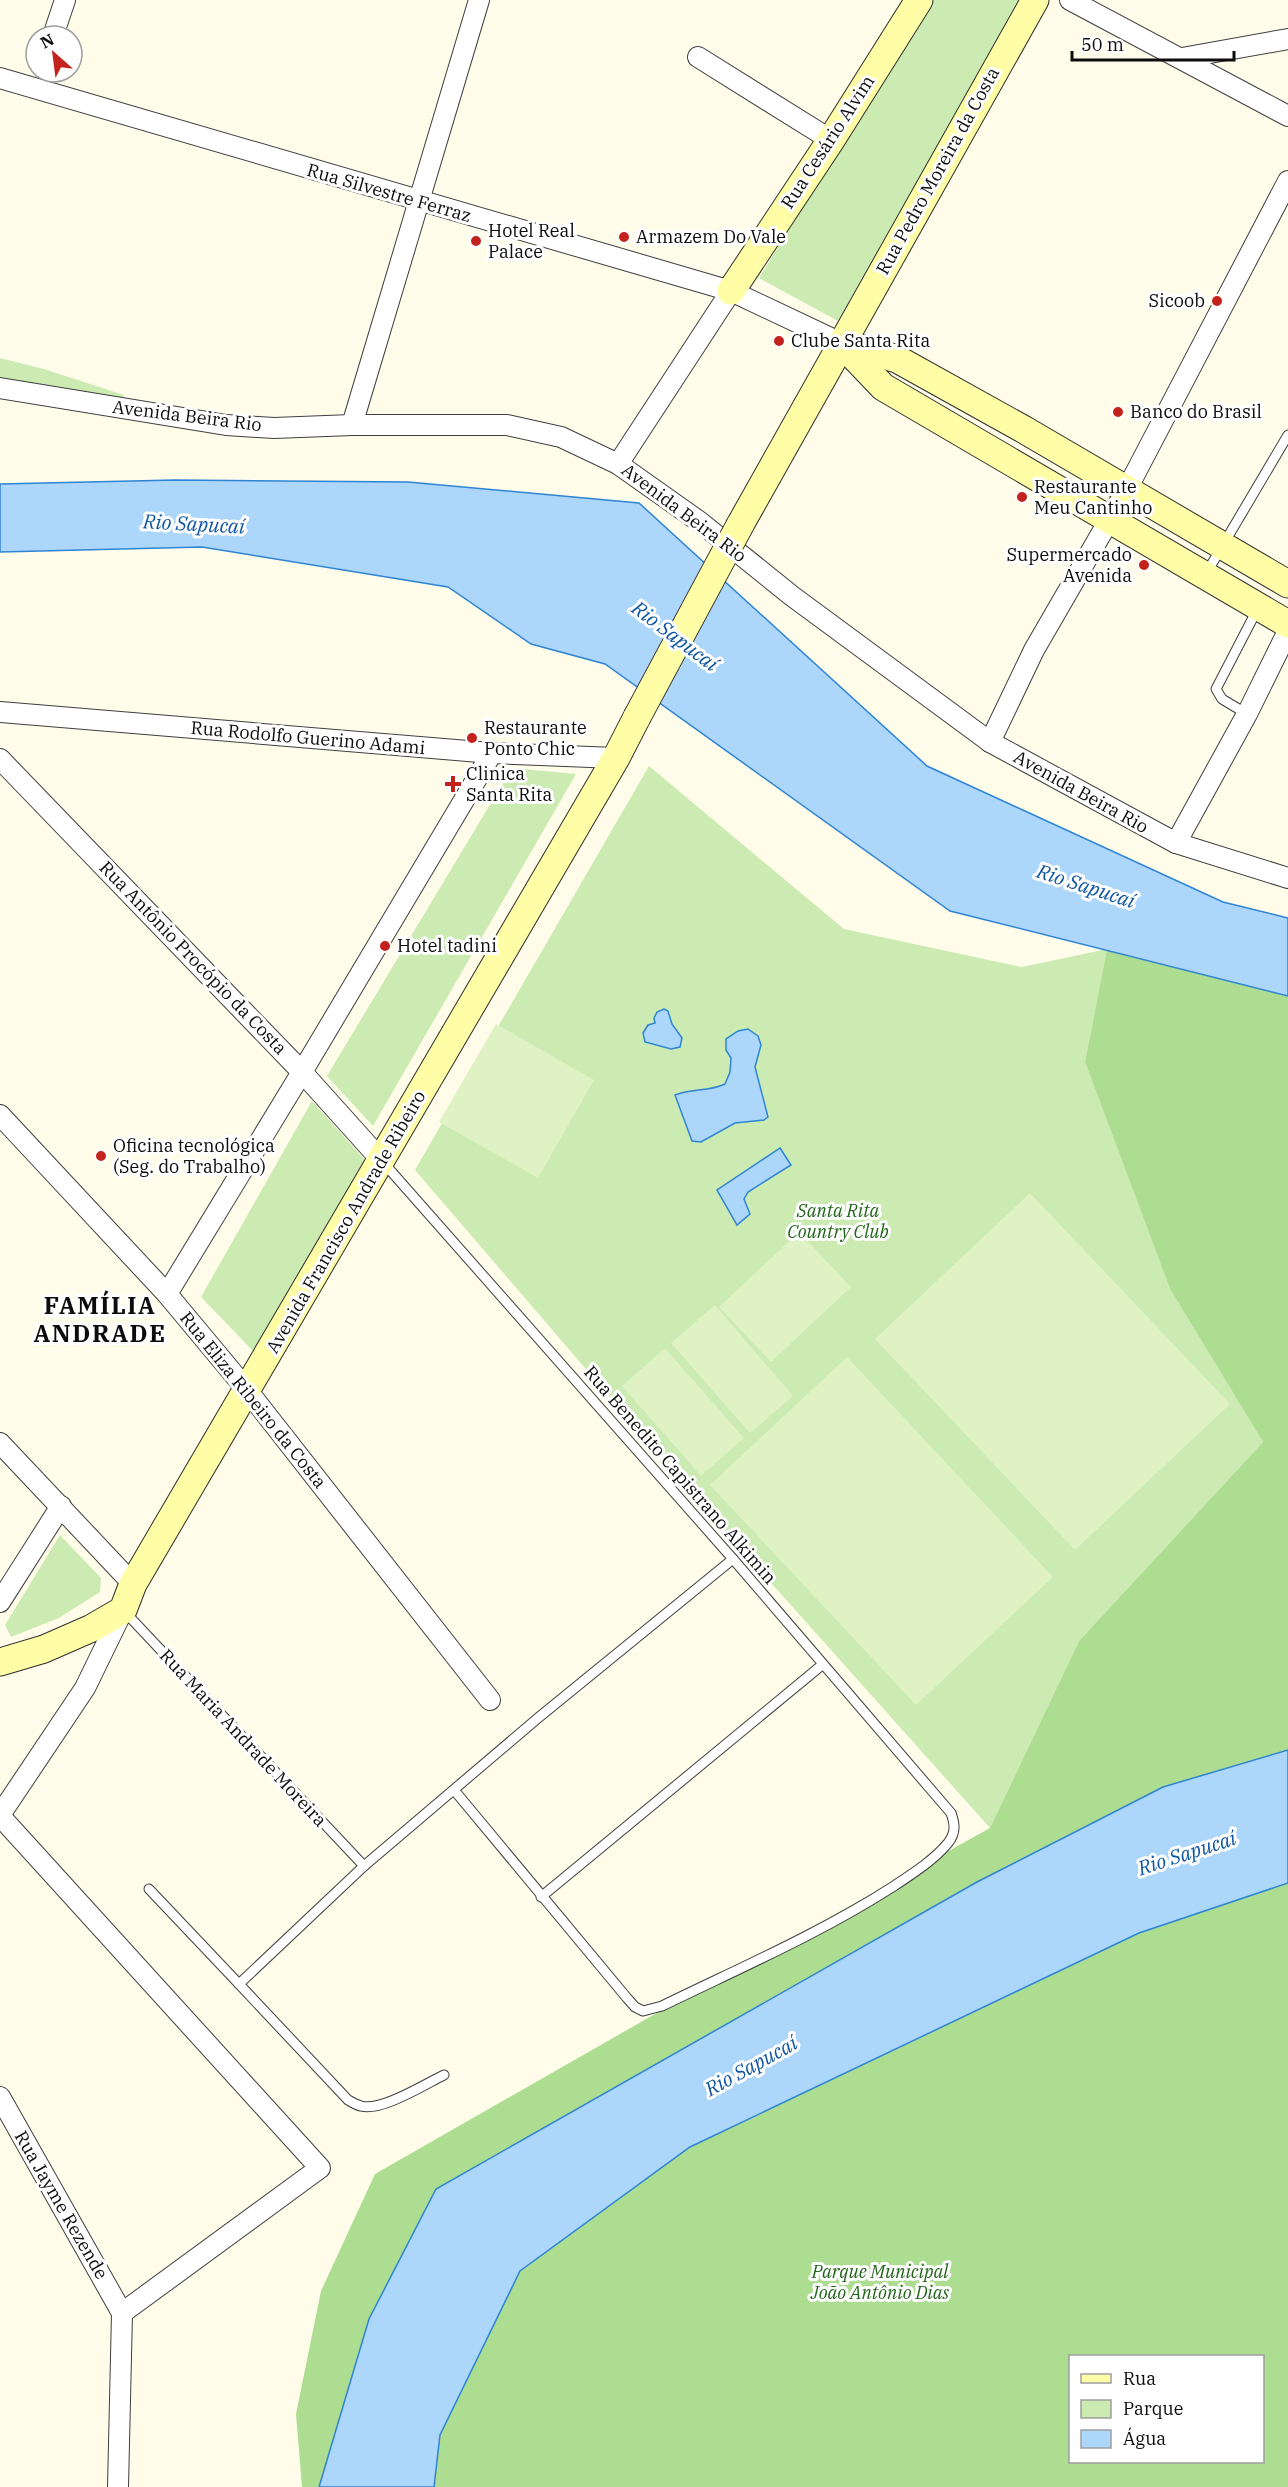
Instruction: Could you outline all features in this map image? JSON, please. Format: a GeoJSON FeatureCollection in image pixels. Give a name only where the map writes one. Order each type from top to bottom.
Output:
{"type":"FeatureCollection","features":[{"type":"Feature","properties":{"kind":"main road","name":"Rua Cesário Alvim"},"geometry":{"type":"LineString","coordinates":[[731,291],[831,140],[919,0]]}},
{"type":"Feature","properties":{"kind":"main road","name":"Rua Pedro Moreira da Costa"},"geometry":{"type":"LineString","coordinates":[[740,525],[1035,0]]}},
{"type":"Feature","properties":{"kind":"main road"},"geometry":{"type":"LineString","coordinates":[[841,343],[897,359],[1023,429],[1288,584]]}},
{"type":"Feature","properties":{"kind":"main road"},"geometry":{"type":"LineString","coordinates":[[841,343],[882,387],[1288,624]]}},
{"type":"Feature","properties":{"kind":"main road","name":"Avenida Francisco Andrade Ribeiro"},"geometry":{"type":"LineString","coordinates":[[123,1610],[133,1584],[616,758],[740,525]]}},
{"type":"Feature","properties":{"kind":"main road"},"geometry":{"type":"LineString","coordinates":[[0,1662],[44,1649],[92,1628],[123,1610]]}},
{"type":"Feature","properties":{"kind":"street"},"geometry":{"type":"LineString","coordinates":[[57,24],[65,0]]}},
{"type":"Feature","properties":{"kind":"street"},"geometry":{"type":"LineString","coordinates":[[352,424],[479,0]]}},
{"type":"Feature","properties":{"kind":"street"},"geometry":{"type":"LineString","coordinates":[[1070,0],[1288,116]]}},
{"type":"Feature","properties":{"kind":"street"},"geometry":{"type":"LineString","coordinates":[[1182,58],[1288,39]]}},
{"type":"Feature","properties":{"kind":"street"},"geometry":{"type":"LineString","coordinates":[[698,57],[831,140]]}},
{"type":"Feature","properties":{"kind":"street","name":"Rua Silvestre Ferraz"},"geometry":{"type":"LineString","coordinates":[[0,78],[24,80]]}},
{"type":"Feature","properties":{"kind":"street","name":"Rua Silvestre Ferraz"},"geometry":{"type":"LineString","coordinates":[[48,84],[417,201],[731,291],[841,343]]}},
{"type":"Feature","properties":{"kind":"street"},"geometry":{"type":"LineString","coordinates":[[990,742],[1034,650],[1126,491],[1288,181]]}},
{"type":"Feature","properties":{"kind":"street","name":"Rua Cesário Alvim"},"geometry":{"type":"LineString","coordinates":[[618,464],[731,291]]}},
{"type":"Feature","properties":{"kind":"street","name":"Avenida Beira Rio"},"geometry":{"type":"LineString","coordinates":[[0,388],[226,425],[274,428],[352,424],[507,425],[561,437],[618,464],[700,522],[792,596],[990,742],[1176,843],[1288,878]]}},
{"type":"Feature","properties":{"kind":"street"},"geometry":{"type":"LineString","coordinates":[[1176,843],[1247,714],[1288,631]]}},
{"type":"Feature","properties":{"kind":"street","name":"Rua Rodolfo Guerino Adami"},"geometry":{"type":"LineString","coordinates":[[0,712],[492,753],[616,758]]}},
{"type":"Feature","properties":{"kind":"street"},"geometry":{"type":"LineString","coordinates":[[167,1293],[492,753]]}},
{"type":"Feature","properties":{"kind":"street","name":"Rua Antônio Procópio da Costa"},"geometry":{"type":"LineString","coordinates":[[0,759],[302,1072],[382,1161]]}},
{"type":"Feature","properties":{"kind":"street","name":"Rua Eliza Ribeiro da Costa"},"geometry":{"type":"LineString","coordinates":[[0,1115],[167,1293],[247,1390],[490,1700]]}},
{"type":"Feature","properties":{"kind":"street"},"geometry":{"type":"LineString","coordinates":[[0,1443],[133,1584]]}},
{"type":"Feature","properties":{"kind":"street"},"geometry":{"type":"LineString","coordinates":[[0,1602],[61,1506]]}},
{"type":"Feature","properties":{"kind":"street"},"geometry":{"type":"LineString","coordinates":[[118,2487],[122,2313],[320,2169],[0,1815],[85,1688],[123,1610]]}},
{"type":"Feature","properties":{"kind":"street","name":"Rua Jayme Rezende"},"geometry":{"type":"LineString","coordinates":[[0,2097],[122,2313]]}},
{"type":"Feature","properties":{"kind":"lane"},"geometry":{"type":"LineString","coordinates":[[1204,576],[1288,435]]}},
{"type":"Feature","properties":{"kind":"lane"},"geometry":{"type":"LineString","coordinates":[[1247,714],[1222,699],[1216,689],[1259,606]]}},
{"type":"Feature","properties":{"kind":"lane","name":"Rua Benedito Capistrano Alkimin"},"geometry":{"type":"LineString","coordinates":[[382,1161],[733,1559],[951,1814],[955,1824],[954,1833],[948,1843],[916,1871],[842,1917],[654,2010],[643,2011],[635,2007],[541,1897]]}},
{"type":"Feature","properties":{"kind":"lane"},"geometry":{"type":"LineString","coordinates":[[239,1984],[364,1866],[733,1559]]}},
{"type":"Feature","properties":{"kind":"lane","name":"Rua Maria Andrade Moreira"},"geometry":{"type":"LineString","coordinates":[[123,1610],[364,1866]]}},
{"type":"Feature","properties":{"kind":"lane"},"geometry":{"type":"LineString","coordinates":[[454,1790],[541,1897],[822,1665]]}},
{"type":"Feature","properties":{"kind":"lane"},"geometry":{"type":"LineString","coordinates":[[149,1889],[348,2100],[361,2107],[374,2107],[390,2102],[444,2075]]}},
{"type":"Feature","properties":{"kind":"green space"},"geometry":{"type":"Polygon","coordinates":[[[930,0],[1020,0],[838,321],[759,278],[930,0]]]}},
{"type":"Feature","properties":{"kind":"green space"},"geometry":{"type":"Polygon","coordinates":[[[0,358],[44,369],[124,395],[120,404],[0,383],[0,358]]]}},
{"type":"Feature","properties":{"kind":"green space","name":"Santa Rita Country Club"},"geometry":{"type":"Polygon","coordinates":[[[649,766],[844,929],[1022,967],[1107,949],[1085,1062],[1170,1289],[1263,1442],[1079,1641],[990,1828],[730,1537],[415,1170],[649,766]]]}},
{"type":"Feature","properties":{"kind":"green space"},"geometry":{"type":"Polygon","coordinates":[[[512,768],[576,774],[373,1126],[327,1076],[512,768]]]}},
{"type":"Feature","properties":{"kind":"green space"},"geometry":{"type":"Polygon","coordinates":[[[1107,949],[1288,996],[1288,1750],[1163,1787],[977,1882],[436,2189],[369,2319],[319,2487],[302,2487],[296,2414],[321,2291],[375,2174],[648,2018],[990,1828],[1079,1641],[1263,1442],[1170,1289],[1085,1062],[1107,949]]]}},
{"type":"Feature","properties":{"kind":"green space"},"geometry":{"type":"Polygon","coordinates":[[[496,1024],[594,1080],[538,1178],[439,1122],[496,1024]]]}},
{"type":"Feature","properties":{"kind":"green space"},"geometry":{"type":"Polygon","coordinates":[[[312,1101],[365,1160],[253,1351],[201,1297],[312,1101]]]}},
{"type":"Feature","properties":{"kind":"green space"},"geometry":{"type":"Polygon","coordinates":[[[1030,1193],[1230,1404],[1075,1550],[875,1339],[1030,1193]]]}},
{"type":"Feature","properties":{"kind":"green space"},"geometry":{"type":"Polygon","coordinates":[[[799,1232],[851,1287],[771,1362],[719,1307],[799,1232]]]}},
{"type":"Feature","properties":{"kind":"green space"},"geometry":{"type":"Polygon","coordinates":[[[715,1305],[793,1396],[750,1433],[671,1343],[715,1305]]]}},
{"type":"Feature","properties":{"kind":"green space"},"geometry":{"type":"Polygon","coordinates":[[[665,1348],[744,1438],[701,1476],[622,1386],[665,1348]]]}},
{"type":"Feature","properties":{"kind":"green space"},"geometry":{"type":"Polygon","coordinates":[[[847,1357],[1053,1577],[916,1705],[710,1485],[847,1357]]]}},
{"type":"Feature","properties":{"kind":"green space"},"geometry":{"type":"Polygon","coordinates":[[[60,1535],[101,1578],[100,1592],[59,1618],[11,1637],[5,1625],[60,1535]]]}},
{"type":"Feature","properties":{"kind":"green space","name":"Parque Municipal João Antônio Dias"},"geometry":{"type":"Polygon","coordinates":[[[1288,1883],[1288,2487],[434,2487],[440,2435],[520,2271],[690,2147],[1139,1933],[1288,1883]]]}},
{"type":"Feature","properties":{"kind":"water","name":"Rio Sapucaí"},"geometry":{"type":"Polygon","coordinates":[[[175,480],[408,482],[639,503],[927,766],[1223,902],[1288,918],[1288,996],[950,911],[605,664],[531,644],[448,587],[202,547],[0,552],[0,484],[175,480]]]}},
{"type":"Feature","properties":{"kind":"water"},"geometry":{"type":"Polygon","coordinates":[[[664,1009],[668,1011],[672,1024],[682,1038],[680,1047],[671,1049],[645,1042],[643,1033],[648,1025],[655,1023],[654,1018],[657,1012],[664,1009]]]}},
{"type":"Feature","properties":{"kind":"water"},"geometry":{"type":"Polygon","coordinates":[[[748,1029],[758,1036],[761,1045],[755,1067],[768,1117],[764,1120],[735,1123],[701,1142],[692,1141],[675,1095],[725,1084],[730,1072],[731,1058],[726,1050],[726,1039],[738,1031],[748,1029]]]}},
{"type":"Feature","properties":{"kind":"water"},"geometry":{"type":"Polygon","coordinates":[[[780,1148],[791,1165],[748,1192],[744,1199],[750,1214],[737,1225],[717,1190],[780,1148]]]}},
{"type":"Feature","properties":{"kind":"water","name":"Rio Sapucaí"},"geometry":{"type":"Polygon","coordinates":[[[1288,1750],[1288,1883],[1139,1933],[690,2147],[520,2271],[440,2435],[434,2487],[319,2487],[369,2319],[436,2189],[977,1882],[1163,1787],[1288,1750]]]}},
{"type":"Feature","properties":{"kind":"place","name":"Armazem Do Vale"},"geometry":{"type":"Point","coordinates":[624,237]}},
{"type":"Feature","properties":{"kind":"place","name":"Hotel Real Palace"},"geometry":{"type":"Point","coordinates":[476,241]}},
{"type":"Feature","properties":{"kind":"place","name":"Sicoob"},"geometry":{"type":"Point","coordinates":[1217,301]}},
{"type":"Feature","properties":{"kind":"place","name":"Clube Santa Rita"},"geometry":{"type":"Point","coordinates":[779,341]}},
{"type":"Feature","properties":{"kind":"place","name":"Banco do Brasil"},"geometry":{"type":"Point","coordinates":[1118,412]}},
{"type":"Feature","properties":{"kind":"place","name":"Restaurante Meu Cantinho"},"geometry":{"type":"Point","coordinates":[1022,497]}},
{"type":"Feature","properties":{"kind":"place","name":"Supermercado Avenida"},"geometry":{"type":"Point","coordinates":[1144,565]}},
{"type":"Feature","properties":{"kind":"place","name":"Restaurante Ponto Chic"},"geometry":{"type":"Point","coordinates":[472,738]}},
{"type":"Feature","properties":{"kind":"place","name":"Clinica Santa Rita"},"geometry":{"type":"Point","coordinates":[453,784]}},
{"type":"Feature","properties":{"kind":"place","name":"Hotel tadini"},"geometry":{"type":"Point","coordinates":[385,946]}},
{"type":"Feature","properties":{"kind":"place","name":"Oficina tecnológica (Seg. do Trabalho)"},"geometry":{"type":"Point","coordinates":[101,1156]}},
{"type":"Feature","properties":{"kind":"district","name":"FAMÍLIA ANDRADE"},"geometry":{"type":"Point","coordinates":[100,1320]}}]}
